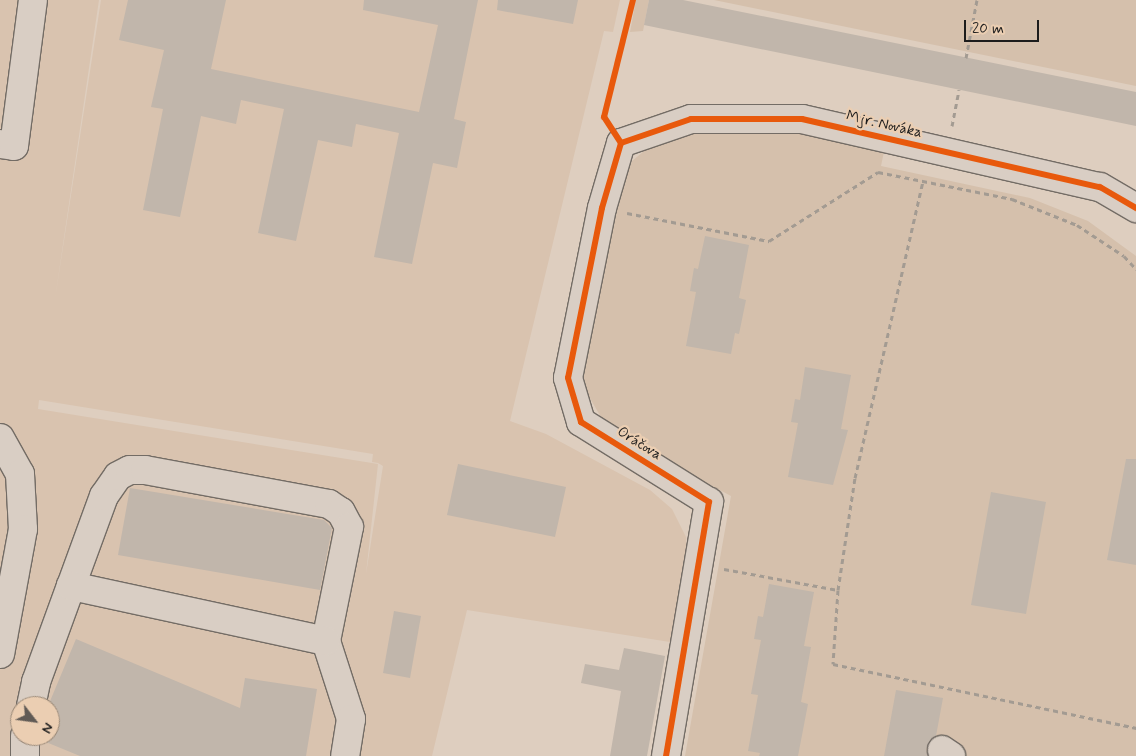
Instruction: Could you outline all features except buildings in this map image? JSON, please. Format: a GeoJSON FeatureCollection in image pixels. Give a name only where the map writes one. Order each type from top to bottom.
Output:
{"type":"FeatureCollection","features":[{"type":"Feature","properties":{"kind":"street"},"geometry":{"type":"LineString","coordinates":[[0,144],[14,146],[32,0]]}},
{"type":"Feature","properties":{"kind":"street","name":"Mjr. Nováka"},"geometry":{"type":"LineString","coordinates":[[621,143],[691,119],[802,119],[1100,187],[1136,208]]}},
{"type":"Feature","properties":{"kind":"street","name":"Oráčova"},"geometry":{"type":"LineString","coordinates":[[621,143],[602,208],[568,378],[581,422],[709,502],[666,756]]}},
{"type":"Feature","properties":{"kind":"street"},"geometry":{"type":"LineString","coordinates":[[0,438],[20,474],[24,529],[0,654]]}},
{"type":"Feature","properties":{"kind":"street"},"geometry":{"type":"LineString","coordinates":[[34,696],[36,682],[104,496],[118,476],[130,470],[329,504],[341,512],[349,527],[326,641],[351,719],[345,756]]}},
{"type":"Feature","properties":{"kind":"street"},"geometry":{"type":"LineString","coordinates":[[71,586],[326,641]]}},
{"type":"Feature","properties":{"kind":"path"},"geometry":{"type":"LineString","coordinates":[[966,58],[978,0]]}},
{"type":"Feature","properties":{"kind":"path"},"geometry":{"type":"LineString","coordinates":[[629,14],[632,1]]}},
{"type":"Feature","properties":{"kind":"path"},"geometry":{"type":"LineString","coordinates":[[602,208],[769,241],[878,172],[1012,199],[1077,224],[1124,256],[1136,269]]}},
{"type":"Feature","properties":{"kind":"path"},"geometry":{"type":"LineString","coordinates":[[923,181],[855,478],[838,590],[833,664],[1136,728]]}},
{"type":"Feature","properties":{"kind":"path"},"geometry":{"type":"LineString","coordinates":[[698,564],[838,590]]}},
{"type":"Feature","properties":{"kind":"shaded area"},"geometry":{"type":"Polygon","coordinates":[[[0,0],[99,0],[55,299],[101,0],[620,0],[613,32],[604,31],[510,421],[546,434],[650,490],[672,509],[686,537],[687,552],[670,642],[467,610],[432,756],[0,756],[0,0]],[[39,400],[38,409],[378,464],[366,574],[383,466],[378,463],[372,462],[373,454],[39,400]]]}},
{"type":"Feature","properties":{"kind":"shaded area"},"geometry":{"type":"Polygon","coordinates":[[[636,0],[649,0],[643,31],[630,32],[636,0]]]}},
{"type":"Feature","properties":{"kind":"shaded area"},"geometry":{"type":"Polygon","coordinates":[[[714,0],[1136,0],[1136,86],[714,0]]]}},
{"type":"Feature","properties":{"kind":"shaded area"},"geometry":{"type":"Polygon","coordinates":[[[782,129],[885,147],[881,166],[1030,198],[1088,221],[1136,256],[1136,756],[685,756],[731,496],[619,436],[605,424],[584,388],[580,363],[621,182],[632,161],[655,142],[684,133],[782,129]]]}},
{"type":"Feature","properties":{"kind":"cycle path"},"geometry":{"type":"LineString","coordinates":[[621,143],[604,117],[633,0]]}},
{"type":"Feature","properties":{"kind":"cycle path"},"geometry":{"type":"LineString","coordinates":[[621,143],[691,119],[802,119],[1100,187],[1136,208]]}},
{"type":"Feature","properties":{"kind":"cycle path"},"geometry":{"type":"LineString","coordinates":[[621,143],[602,208],[568,378],[581,422],[709,502],[666,756]]}}]}
